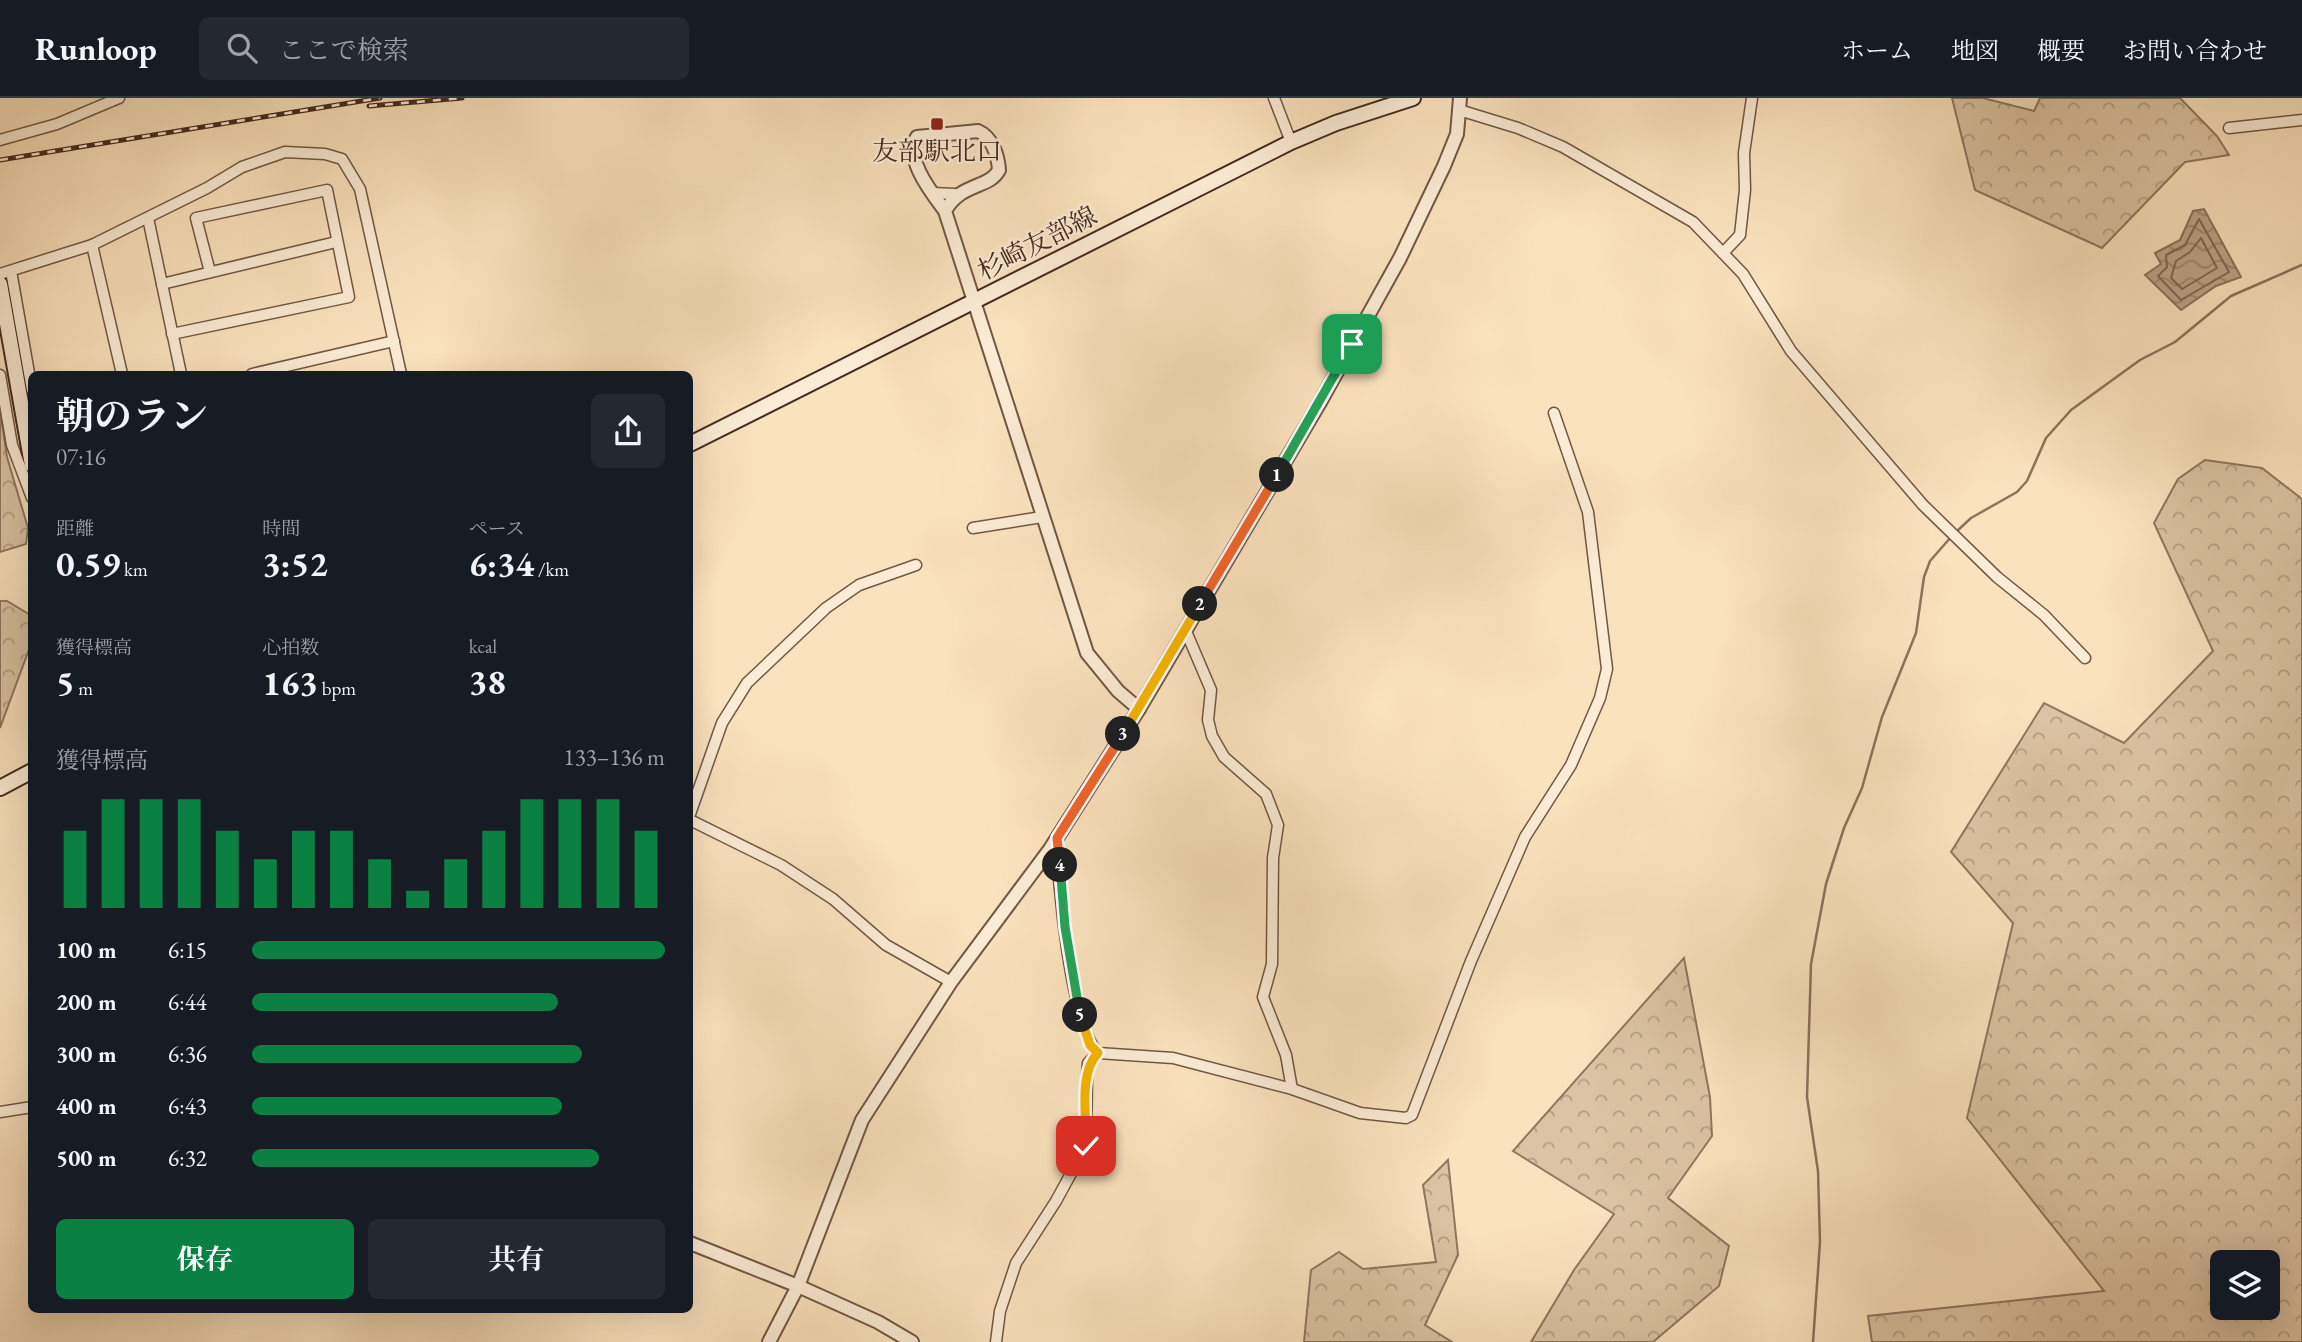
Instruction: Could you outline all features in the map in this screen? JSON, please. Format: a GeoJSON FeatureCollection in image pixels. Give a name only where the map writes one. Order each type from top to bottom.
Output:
{"type":"FeatureCollection","features":[{"type":"Feature","properties":{"kind":"main road","name":"杉崎友部線"},"geometry":{"type":"LineString","coordinates":[[693,443],[1291,142],[1413,98]]}},
{"type":"Feature","properties":{"kind":"main road"},"geometry":{"type":"LineString","coordinates":[[0,284],[28,446]]}},
{"type":"Feature","properties":{"kind":"main road"},"geometry":{"type":"LineString","coordinates":[[0,788],[28,773]]}},
{"type":"Feature","properties":{"kind":"street"},"geometry":{"type":"LineString","coordinates":[[0,140],[57,124],[119,98]]}},
{"type":"Feature","properties":{"kind":"street"},"geometry":{"type":"LineString","coordinates":[[1274,98],[1291,142]]}},
{"type":"Feature","properties":{"kind":"street"},"geometry":{"type":"LineString","coordinates":[[1723,253],[1740,235],[1745,190],[1744,153],[1752,98]]}},
{"type":"Feature","properties":{"kind":"street"},"geometry":{"type":"LineString","coordinates":[[769,1342],[799,1286],[862,1119],[951,982],[1057,838],[1139,709],[1319,404],[1400,258],[1454,144],[1460,104],[1563,147],[1693,222],[1744,274],[1791,351],[1923,505],[1997,577],[2044,615],[2085,658]]}},
{"type":"Feature","properties":{"kind":"street"},"geometry":{"type":"LineString","coordinates":[[2229,128],[2302,120]]}},
{"type":"Feature","properties":{"kind":"street"},"geometry":{"type":"LineString","coordinates":[[932,193],[955,194],[992,178],[999,170],[991,144],[978,131],[917,137],[912,148],[914,156],[932,193],[945,211],[1087,653],[1118,691],[1139,709]]}},
{"type":"Feature","properties":{"kind":"street"},"geometry":{"type":"LineString","coordinates":[[0,274],[92,246],[242,167],[285,152],[325,154],[342,159],[360,188],[400,371]]}},
{"type":"Feature","properties":{"kind":"street"},"geometry":{"type":"LineString","coordinates":[[172,334],[349,297],[327,190],[196,218],[210,272]]}},
{"type":"Feature","properties":{"kind":"street"},"geometry":{"type":"LineString","coordinates":[[945,211],[955,194]]}},
{"type":"Feature","properties":{"kind":"street"},"geometry":{"type":"LineString","coordinates":[[148,218],[180,371]]}},
{"type":"Feature","properties":{"kind":"street"},"geometry":{"type":"LineString","coordinates":[[162,284],[336,242]]}},
{"type":"Feature","properties":{"kind":"street"},"geometry":{"type":"LineString","coordinates":[[92,246],[121,371]]}},
{"type":"Feature","properties":{"kind":"street"},"geometry":{"type":"LineString","coordinates":[[11,271],[29,371]]}},
{"type":"Feature","properties":{"kind":"street"},"geometry":{"type":"LineString","coordinates":[[264,371],[394,341]]}},
{"type":"Feature","properties":{"kind":"street"},"geometry":{"type":"LineString","coordinates":[[0,374],[12,445],[28,487]]}},
{"type":"Feature","properties":{"kind":"street"},"geometry":{"type":"LineString","coordinates":[[1057,838],[1065,927],[1081,1020],[1090,1045],[1098,1053],[1173,1058],[1292,1090],[1360,1113],[1406,1118],[1412,1115],[1471,961],[1525,837],[1571,765],[1600,698],[1607,669],[1588,512],[1554,413]]}},
{"type":"Feature","properties":{"kind":"street"},"geometry":{"type":"LineString","coordinates":[[973,528],[1042,517]]}},
{"type":"Feature","properties":{"kind":"street"},"geometry":{"type":"LineString","coordinates":[[693,805],[722,723],[747,683],[826,608],[859,585],[916,565]]}},
{"type":"Feature","properties":{"kind":"street"},"geometry":{"type":"LineString","coordinates":[[1185,629],[1211,690],[1208,720],[1212,736],[1224,757],[1266,794],[1278,825],[1273,858],[1272,964],[1263,997],[1286,1055],[1292,1090]]}},
{"type":"Feature","properties":{"kind":"street"},"geometry":{"type":"LineString","coordinates":[[693,821],[781,864],[833,899],[886,946],[951,982]]}},
{"type":"Feature","properties":{"kind":"street"},"geometry":{"type":"LineString","coordinates":[[996,1342],[1000,1311],[1016,1263],[1056,1202],[1086,1146],[1088,1063],[1098,1053]]}},
{"type":"Feature","properties":{"kind":"street"},"geometry":{"type":"LineString","coordinates":[[0,1112],[28,1108]]}},
{"type":"Feature","properties":{"kind":"street"},"geometry":{"type":"LineString","coordinates":[[693,1244],[799,1286],[878,1322],[912,1342]]}},
{"type":"Feature","properties":{"kind":"green space"},"geometry":{"type":"Polygon","coordinates":[[[1952,98],[1983,98],[2034,111],[2040,98],[2180,98],[2217,136],[2229,155],[2185,162],[2102,248],[1975,190],[1952,98]]]}},
{"type":"Feature","properties":{"kind":"green space"},"geometry":{"type":"Polygon","coordinates":[[[0,410],[7,457],[28,528],[26,544],[0,552],[0,410]]]}},
{"type":"Feature","properties":{"kind":"green space"},"geometry":{"type":"Polygon","coordinates":[[[2205,460],[2262,468],[2302,499],[2302,1342],[1872,1342],[1868,1316],[2104,1291],[1967,1118],[2013,923],[1951,852],[2044,703],[2124,743],[2213,651],[2154,523],[2178,479],[2205,460]]]}},
{"type":"Feature","properties":{"kind":"green space"},"geometry":{"type":"Polygon","coordinates":[[[0,601],[7,601],[28,614],[28,652],[0,728],[0,601]]]}},
{"type":"Feature","properties":{"kind":"green space"},"geometry":{"type":"Polygon","coordinates":[[[1684,958],[1710,1097],[1712,1136],[1668,1198],[1729,1246],[1719,1286],[1653,1342],[1531,1342],[1574,1270],[1614,1214],[1513,1151],[1684,958]]]}},
{"type":"Feature","properties":{"kind":"green space"},"geometry":{"type":"Polygon","coordinates":[[[1448,1160],[1458,1255],[1425,1325],[1452,1342],[1304,1342],[1311,1270],[1339,1252],[1363,1269],[1436,1262],[1423,1185],[1448,1160]]]}},
{"type":"Feature","properties":{"kind":"water"},"geometry":{"type":"Polygon","coordinates":[[[2204,209],[2241,277],[2216,286],[2181,310],[2145,275],[2161,264],[2155,253],[2180,240],[2193,211],[2204,209]]]}},
{"type":"Feature","properties":{"kind":"waterway"},"geometry":{"type":"LineString","coordinates":[[1955,533],[1971,518],[2017,492],[2027,481],[2046,438],[2071,410],[2140,360],[2175,342],[2231,296],[2302,265]]}},
{"type":"Feature","properties":{"kind":"waterway"},"geometry":{"type":"LineString","coordinates":[[1813,1342],[1820,1242],[1818,1171],[1807,1097],[1811,964],[1826,884],[1844,828],[1862,788],[1882,717],[1916,633],[1924,577],[1930,561],[1951,537]]}},
{"type":"Feature","properties":{"kind":"railway"},"geometry":{"type":"LineString","coordinates":[[0,160],[380,98]]}},
{"type":"Feature","properties":{"kind":"railway"},"geometry":{"type":"LineString","coordinates":[[369,106],[462,98]]}},
{"type":"Feature","properties":{"kind":"place","name":"友部駅北口"},"geometry":{"type":"Point","coordinates":[937,124]}},
{"type":"Feature","properties":{"kind":"route"},"geometry":{"type":"LineString","coordinates":[[1086,1146],[1088,1063],[1098,1053],[1090,1045],[1081,1020],[1065,927],[1057,838],[1139,709],[1352,344]]}}]}
